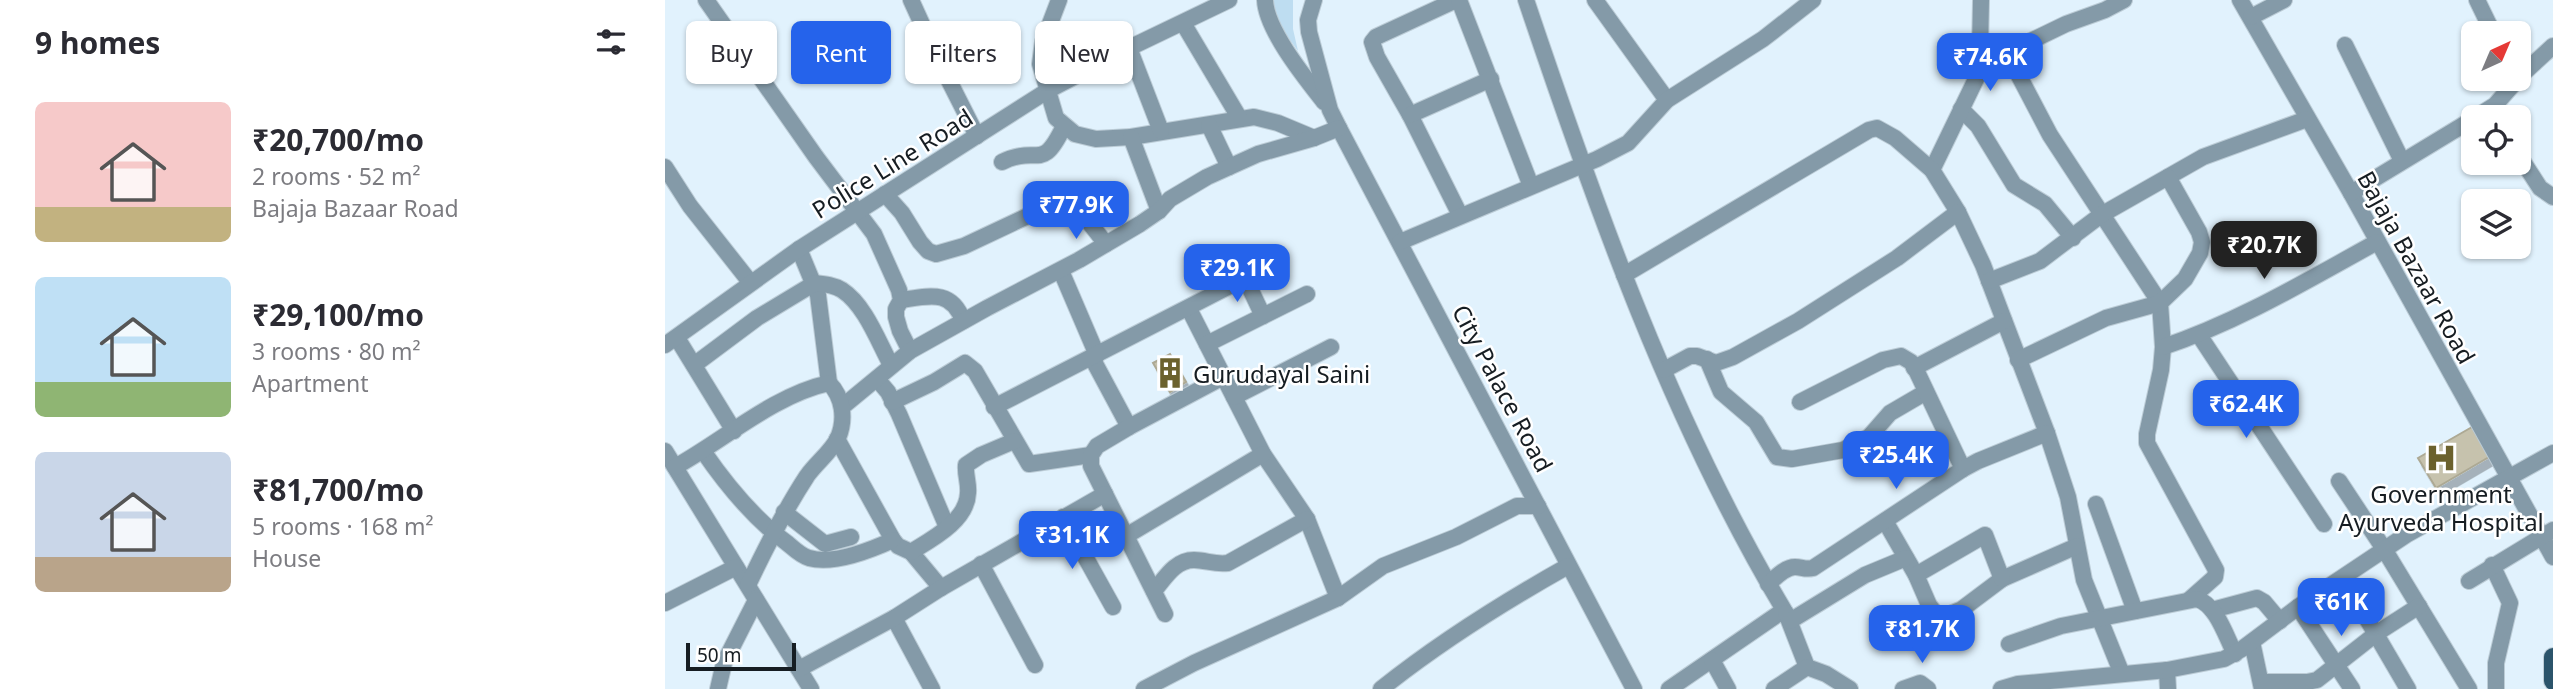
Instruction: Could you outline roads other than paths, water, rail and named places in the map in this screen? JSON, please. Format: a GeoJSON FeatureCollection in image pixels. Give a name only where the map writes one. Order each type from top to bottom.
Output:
{"type":"FeatureCollection","features":[{"type":"Feature","properties":{"kind":"main road"},"geometry":{"type":"LineString","coordinates":[[2553,657],[2553,681]]}},
{"type":"Feature","properties":{"kind":"street"},"geometry":{"type":"LineString","coordinates":[[706,0],[816,157],[874,234],[891,270],[901,300],[896,309],[896,317],[910,351]]}},
{"type":"Feature","properties":{"kind":"street"},"geometry":{"type":"LineString","coordinates":[[911,0],[977,136]]}},
{"type":"Feature","properties":{"kind":"street"},"geometry":{"type":"LineString","coordinates":[[1059,0],[1041,51],[1041,71],[1056,118],[1064,126],[1086,138],[1131,137],[1254,117],[1314,138]]}},
{"type":"Feature","properties":{"kind":"street","name":"Police Line Road"},"geometry":{"type":"LineString","coordinates":[[1133,46],[1228,0]]}},
{"type":"Feature","properties":{"kind":"street","name":"City Palace Road"},"geometry":{"type":"LineString","coordinates":[[1265,0],[1269,16],[1286,51],[1330,110],[1633,689]]}},
{"type":"Feature","properties":{"kind":"street"},"geometry":{"type":"LineString","coordinates":[[1460,215],[1411,115],[1377,57],[1372,42],[1376,37],[1458,0],[1531,186]]}},
{"type":"Feature","properties":{"kind":"street"},"geometry":{"type":"LineString","coordinates":[[1526,0],[1581,164],[1664,370],[1714,484],[1787,615],[1807,667],[1826,674],[1850,689]]}},
{"type":"Feature","properties":{"kind":"street"},"geometry":{"type":"LineString","coordinates":[[1595,0],[1667,100]]}},
{"type":"Feature","properties":{"kind":"street"},"geometry":{"type":"LineString","coordinates":[[1400,242],[1628,143],[1667,100],[1763,39],[1813,0]]}},
{"type":"Feature","properties":{"kind":"street"},"geometry":{"type":"LineString","coordinates":[[1931,170],[1977,77],[1981,0]]}},
{"type":"Feature","properties":{"kind":"street"},"geometry":{"type":"LineString","coordinates":[[1979,66],[2125,0]]}},
{"type":"Feature","properties":{"kind":"street","name":"Bajaja Bazaar Road"},"geometry":{"type":"LineString","coordinates":[[2241,0],[2507,477],[2548,533],[2553,557]]}},
{"type":"Feature","properties":{"kind":"street"},"geometry":{"type":"LineString","coordinates":[[2251,17],[2284,0]]}},
{"type":"Feature","properties":{"kind":"street"},"geometry":{"type":"LineString","coordinates":[[2477,0],[2487,21]]}},
{"type":"Feature","properties":{"kind":"street","name":"City Palace Road"},"geometry":{"type":"LineString","coordinates":[[1310,2],[1309,32],[1330,110]]}},
{"type":"Feature","properties":{"kind":"street"},"geometry":{"type":"LineString","coordinates":[[1183,23],[1240,119]]}},
{"type":"Feature","properties":{"kind":"street"},"geometry":{"type":"LineString","coordinates":[[2345,45],[2402,161]]}},
{"type":"Feature","properties":{"kind":"street"},"geometry":{"type":"LineString","coordinates":[[2531,67],[2551,51]]}},
{"type":"Feature","properties":{"kind":"street"},"geometry":{"type":"LineString","coordinates":[[2007,53],[2050,135],[2159,303],[2163,347],[2147,443],[2216,570],[2215,577],[2189,600]]}},
{"type":"Feature","properties":{"kind":"street"},"geometry":{"type":"LineString","coordinates":[[1133,58],[1161,131]]}},
{"type":"Feature","properties":{"kind":"street"},"geometry":{"type":"LineString","coordinates":[[1411,115],[1491,79]]}},
{"type":"Feature","properties":{"kind":"street","name":"Police Line Road"},"geometry":{"type":"LineString","coordinates":[[671,341],[799,249],[1060,84]]}},
{"type":"Feature","properties":{"kind":"street"},"geometry":{"type":"LineString","coordinates":[[2495,105],[2507,91]]}},
{"type":"Feature","properties":{"kind":"street"},"geometry":{"type":"LineString","coordinates":[[1961,109],[1978,126],[2014,185],[2045,204],[2073,238]]}},
{"type":"Feature","properties":{"kind":"street"},"geometry":{"type":"LineString","coordinates":[[1989,281],[2040,261],[2101,215],[2203,157],[2307,119]]}},
{"type":"Feature","properties":{"kind":"street"},"geometry":{"type":"LineString","coordinates":[[1209,125],[1229,167]]}},
{"type":"Feature","properties":{"kind":"street"},"geometry":{"type":"LineString","coordinates":[[1002,162],[1014,156],[1045,155],[1051,150],[1064,126]]}},
{"type":"Feature","properties":{"kind":"street"},"geometry":{"type":"LineString","coordinates":[[2351,193],[2461,126]]}},
{"type":"Feature","properties":{"kind":"street"},"geometry":{"type":"LineString","coordinates":[[842,407],[910,351],[1061,271],[1159,211],[1179,193],[1258,154],[1339,128]]}},
{"type":"Feature","properties":{"kind":"street"},"geometry":{"type":"LineString","coordinates":[[1625,275],[1869,130],[1877,128],[1887,132],[1931,170],[1958,212],[1989,281],[2047,433],[2068,498],[2084,580],[2116,680]]}},
{"type":"Feature","properties":{"kind":"street"},"geometry":{"type":"LineString","coordinates":[[1131,137],[1140,167],[1159,211]]}},
{"type":"Feature","properties":{"kind":"street"},"geometry":{"type":"LineString","coordinates":[[665,167],[689,206],[750,282]]}},
{"type":"Feature","properties":{"kind":"street"},"geometry":{"type":"LineString","coordinates":[[2531,174],[2540,188],[2553,197]]}},
{"type":"Feature","properties":{"kind":"street"},"geometry":{"type":"LineString","coordinates":[[2018,360],[2106,318],[2159,303],[2185,279],[2200,253],[2202,242],[2168,177]]}},
{"type":"Feature","properties":{"kind":"street"},"geometry":{"type":"LineString","coordinates":[[885,194],[902,213],[920,242],[928,251],[936,254],[964,246],[1051,205],[1067,201],[1081,212],[1106,244]]}},
{"type":"Feature","properties":{"kind":"street"},"geometry":{"type":"LineString","coordinates":[[1664,370],[1690,356],[1716,363],[1725,361],[1769,338],[1897,258],[1958,212]]}},
{"type":"Feature","properties":{"kind":"street"},"geometry":{"type":"LineString","coordinates":[[2163,347],[2199,335],[2377,242]]}},
{"type":"Feature","properties":{"kind":"street"},"geometry":{"type":"LineString","coordinates":[[748,585],[784,512],[808,475],[837,439],[842,407],[836,390],[829,383],[815,282],[799,249]]}},
{"type":"Feature","properties":{"kind":"street"},"geometry":{"type":"LineString","coordinates":[[1061,271],[1095,357],[1129,427]]}},
{"type":"Feature","properties":{"kind":"street"},"geometry":{"type":"LineString","coordinates":[[994,407],[1189,309],[1250,275],[1263,316]]}},
{"type":"Feature","properties":{"kind":"street"},"geometry":{"type":"LineString","coordinates":[[694,365],[757,318],[815,282],[833,286],[851,298],[862,312],[891,365]]}},
{"type":"Feature","properties":{"kind":"street"},"geometry":{"type":"LineString","coordinates":[[1207,344],[1307,294]]}},
{"type":"Feature","properties":{"kind":"street"},"geometry":{"type":"LineString","coordinates":[[901,300],[924,296],[948,299],[959,309],[963,321]]}},
{"type":"Feature","properties":{"kind":"street"},"geometry":{"type":"LineString","coordinates":[[1189,309],[1263,454],[1307,519],[1338,598]]}},
{"type":"Feature","properties":{"kind":"street"},"geometry":{"type":"LineString","coordinates":[[1914,368],[2004,321]]}},
{"type":"Feature","properties":{"kind":"street"},"geometry":{"type":"LineString","coordinates":[[2199,335],[2324,524]]}},
{"type":"Feature","properties":{"kind":"street"},"geometry":{"type":"LineString","coordinates":[[671,341],[694,365],[734,431]]}},
{"type":"Feature","properties":{"kind":"street"},"geometry":{"type":"LineString","coordinates":[[1234,397],[1331,347]]}},
{"type":"Feature","properties":{"kind":"street"},"geometry":{"type":"LineString","coordinates":[[1800,402],[1883,360],[1901,356],[1911,362],[1963,469]]}},
{"type":"Feature","properties":{"kind":"street"},"geometry":{"type":"LineString","coordinates":[[1707,359],[1721,392],[1756,422],[1777,457],[1783,459],[1828,454],[1852,446],[1869,437],[1890,413],[1926,392]]}},
{"type":"Feature","properties":{"kind":"street"},"geometry":{"type":"LineString","coordinates":[[892,402],[965,363],[975,371],[1029,464],[1091,455]]}},
{"type":"Feature","properties":{"kind":"street"},"geometry":{"type":"LineString","coordinates":[[1165,614],[1091,466],[1091,455],[1097,446],[1129,427],[1225,376]]}},
{"type":"Feature","properties":{"kind":"street"},"geometry":{"type":"LineString","coordinates":[[877,379],[892,402],[947,527]]}},
{"type":"Feature","properties":{"kind":"street"},"geometry":{"type":"LineString","coordinates":[[675,467],[774,406],[829,383]]}},
{"type":"Feature","properties":{"kind":"street"},"geometry":{"type":"LineString","coordinates":[[1768,584],[1788,569],[1813,568],[1963,469],[2047,433]]}},
{"type":"Feature","properties":{"kind":"street"},"geometry":{"type":"LineString","coordinates":[[837,439],[893,540],[898,546],[911,552],[941,588]]}},
{"type":"Feature","properties":{"kind":"street"},"geometry":{"type":"LineString","coordinates":[[911,552],[947,527],[967,502],[967,465],[981,455],[1014,441]]}},
{"type":"Feature","properties":{"kind":"street"},"geometry":{"type":"LineString","coordinates":[[665,451],[811,689]]}},
{"type":"Feature","properties":{"kind":"street"},"geometry":{"type":"LineString","coordinates":[[703,451],[740,500],[773,533],[808,558],[856,554],[893,540]]}},
{"type":"Feature","properties":{"kind":"street"},"geometry":{"type":"LineString","coordinates":[[2006,688],[2116,680],[2212,662],[2235,654],[2298,607],[2384,549],[2553,453]]}},
{"type":"Feature","properties":{"kind":"street"},"geometry":{"type":"LineString","coordinates":[[1126,536],[1263,454]]}},
{"type":"Feature","properties":{"kind":"street"},"geometry":{"type":"LineString","coordinates":[[2339,481],[2384,549],[2469,689]]}},
{"type":"Feature","properties":{"kind":"street"},"geometry":{"type":"LineString","coordinates":[[799,669],[894,618],[981,564],[1105,494]]}},
{"type":"Feature","properties":{"kind":"street"},"geometry":{"type":"LineString","coordinates":[[2096,504],[2135,611]]}},
{"type":"Feature","properties":{"kind":"street"},"geometry":{"type":"LineString","coordinates":[[1144,689],[1194,663],[1338,598],[1383,566],[1456,537],[1517,506],[1538,506]]}},
{"type":"Feature","properties":{"kind":"street"},"geometry":{"type":"LineString","coordinates":[[784,512],[825,544],[851,537]]}},
{"type":"Feature","properties":{"kind":"street"},"geometry":{"type":"LineString","coordinates":[[1063,517],[1113,607]]}},
{"type":"Feature","properties":{"kind":"street"},"geometry":{"type":"LineString","coordinates":[[1154,591],[1171,570],[1182,562],[1195,560],[1214,565],[1229,563],[1307,519]]}},
{"type":"Feature","properties":{"kind":"street"},"geometry":{"type":"LineString","coordinates":[[1885,521],[1916,575],[1929,605],[1935,613],[1943,617],[1962,609],[2002,579],[2077,546]]}},
{"type":"Feature","properties":{"kind":"street"},"geometry":{"type":"LineString","coordinates":[[2469,581],[2548,533]]}},
{"type":"Feature","properties":{"kind":"street"},"geometry":{"type":"LineString","coordinates":[[1916,575],[1985,535],[2002,579]]}},
{"type":"Feature","properties":{"kind":"street"},"geometry":{"type":"LineString","coordinates":[[1669,689],[1711,660],[1787,615],[1865,575],[1906,558]]}},
{"type":"Feature","properties":{"kind":"street"},"geometry":{"type":"LineString","coordinates":[[981,564],[1035,665]]}},
{"type":"Feature","properties":{"kind":"street"},"geometry":{"type":"LineString","coordinates":[[2493,565],[2510,603],[2496,663],[2496,689]]}},
{"type":"Feature","properties":{"kind":"street"},"geometry":{"type":"LineString","coordinates":[[1381,689],[1454,634],[1568,566]]}},
{"type":"Feature","properties":{"kind":"street"},"geometry":{"type":"LineString","coordinates":[[665,603],[737,567]]}},
{"type":"Feature","properties":{"kind":"street"},"geometry":{"type":"LineString","coordinates":[[2343,578],[2408,689]]}},
{"type":"Feature","properties":{"kind":"street"},"geometry":{"type":"LineString","coordinates":[[2212,610],[2257,598],[2265,602],[2280,621]]}},
{"type":"Feature","properties":{"kind":"street"},"geometry":{"type":"LineString","coordinates":[[718,689],[724,663],[756,600]]}},
{"type":"Feature","properties":{"kind":"street"},"geometry":{"type":"LineString","coordinates":[[2009,644],[2061,626],[2189,600],[2203,601],[2212,610],[2235,654]]}},
{"type":"Feature","properties":{"kind":"street"},"geometry":{"type":"LineString","coordinates":[[2252,642],[2262,686],[2317,680],[2377,633],[2419,606]]}},
{"type":"Feature","properties":{"kind":"street"},"geometry":{"type":"LineString","coordinates":[[2298,607],[2352,689]]}},
{"type":"Feature","properties":{"kind":"street"},"geometry":{"type":"LineString","coordinates":[[894,618],[932,689]]}},
{"type":"Feature","properties":{"kind":"street"},"geometry":{"type":"LineString","coordinates":[[1711,660],[1728,689]]}},
{"type":"Feature","properties":{"kind":"street"},"geometry":{"type":"LineString","coordinates":[[1773,689],[1807,667]]}},
{"type":"Feature","properties":{"kind":"street"},"geometry":{"type":"LineString","coordinates":[[2168,670],[2168,689]]}},
{"type":"Feature","properties":{"kind":"street"},"geometry":{"type":"LineString","coordinates":[[1903,689],[1920,683],[1929,689]]}},
{"type":"Feature","properties":{"kind":"place","name":"Gurudayal Saini"},"geometry":{"type":"Point","coordinates":[1170,373]}},
{"type":"Feature","properties":{"kind":"place","name":"Government Ayurveda Hospital"},"geometry":{"type":"Point","coordinates":[2441,458]}}]}
